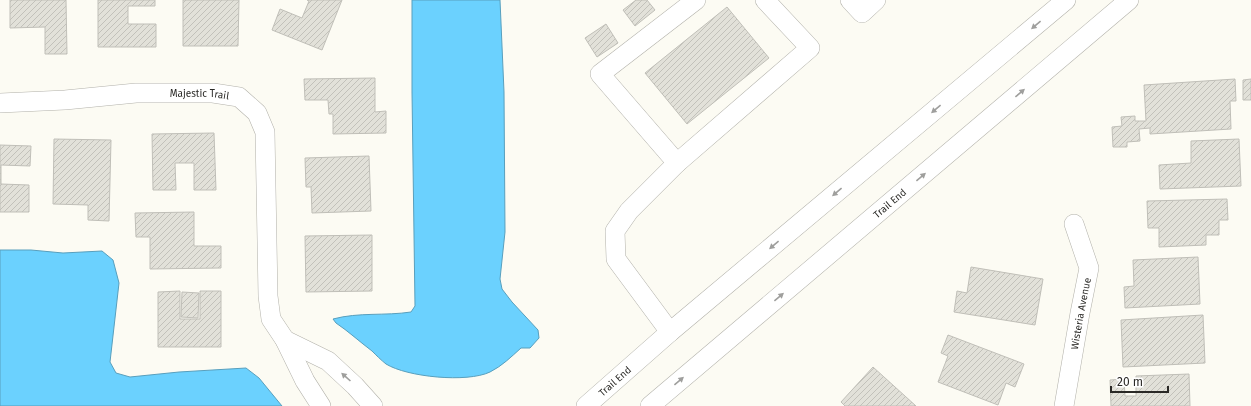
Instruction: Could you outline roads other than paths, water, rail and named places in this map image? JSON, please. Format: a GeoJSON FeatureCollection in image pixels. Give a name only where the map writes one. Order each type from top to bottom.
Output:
{"type":"FeatureCollection","features":[{"type":"Feature","properties":{"kind":"street"},"geometry":{"type":"LineString","coordinates":[[677,163],[600,74],[696,0]]}},
{"type":"Feature","properties":{"kind":"street"},"geometry":{"type":"LineString","coordinates":[[670,332],[616,259],[615,231],[629,211],[677,163],[810,48],[765,0]]}},
{"type":"Feature","properties":{"kind":"street"},"geometry":{"type":"LineString","coordinates":[[850,0],[862,13],[876,0]]}},
{"type":"Feature","properties":{"kind":"street","name":"Trail End"},"geometry":{"type":"LineString","coordinates":[[586,406],[670,332],[1066,0]]}},
{"type":"Feature","properties":{"kind":"street","name":"Trail End"},"geometry":{"type":"LineString","coordinates":[[650,406],[1129,0]]}},
{"type":"Feature","properties":{"kind":"street","name":"Majestic Trail"},"geometry":{"type":"LineString","coordinates":[[0,103],[65,100],[136,93],[213,93],[239,97],[257,113],[265,132],[268,296],[271,319],[285,340],[305,381],[321,406]]}},
{"type":"Feature","properties":{"kind":"street","name":"Wisteria Avenue"},"geometry":{"type":"LineString","coordinates":[[1064,406],[1080,313],[1090,268],[1074,224]]}},
{"type":"Feature","properties":{"kind":"street"},"geometry":{"type":"LineString","coordinates":[[285,340],[328,361],[356,386],[373,406]]}},
{"type":"Feature","properties":{"kind":"water"},"geometry":{"type":"Polygon","coordinates":[[[412,0],[500,0],[504,92],[505,232],[500,279],[502,289],[538,330],[539,338],[530,348],[521,348],[498,367],[490,372],[480,375],[453,378],[437,377],[396,369],[386,364],[333,319],[362,315],[411,312],[415,306],[412,0]]]}},
{"type":"Feature","properties":{"kind":"water"},"geometry":{"type":"Polygon","coordinates":[[[0,250],[31,250],[63,253],[102,251],[113,260],[119,283],[110,362],[116,373],[130,377],[246,368],[259,378],[282,406],[0,406],[0,250]]]}}]}
